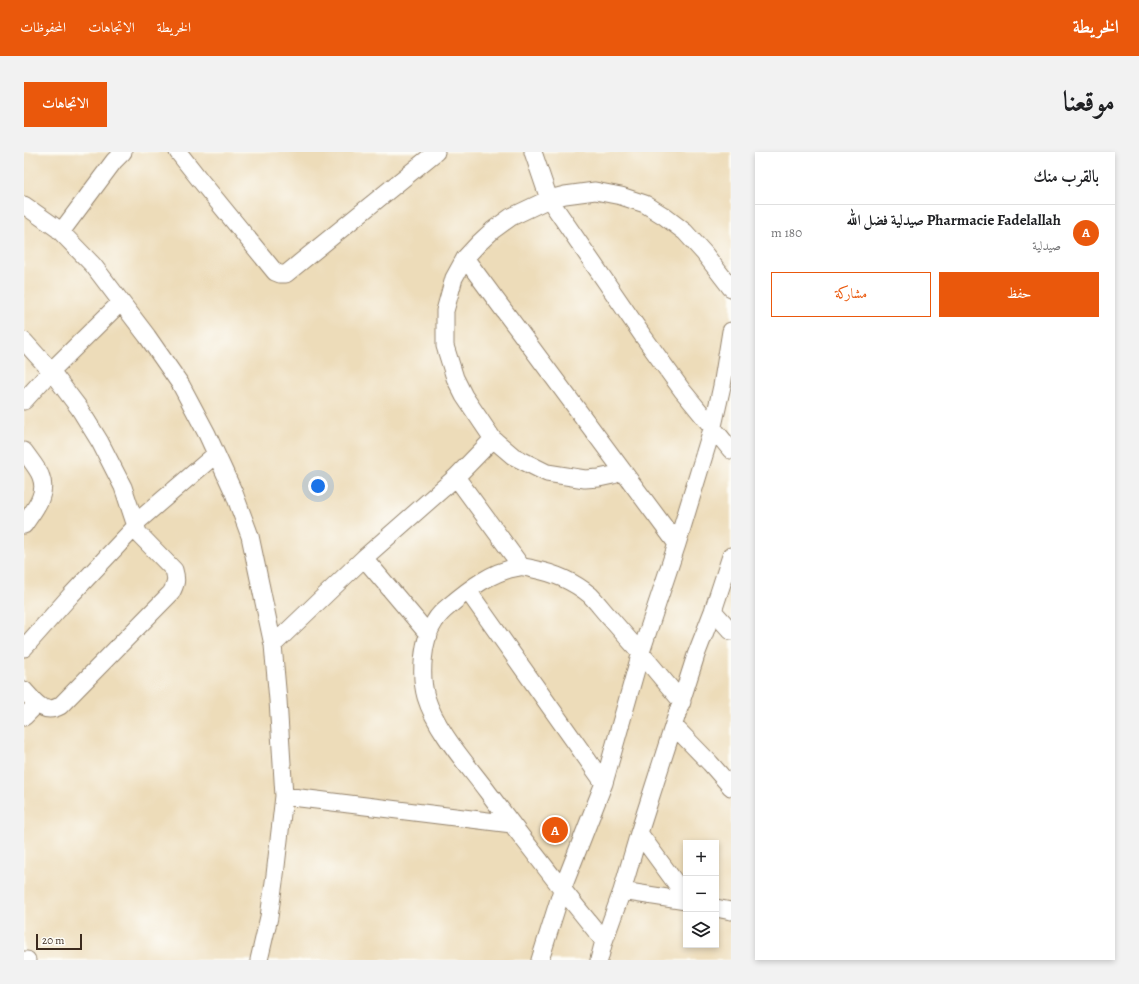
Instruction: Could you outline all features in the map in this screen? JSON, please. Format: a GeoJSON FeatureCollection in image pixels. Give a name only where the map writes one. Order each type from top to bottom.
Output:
{"type":"FeatureCollection","features":[{"type":"Feature","properties":{"kind":"street"},"geometry":{"type":"LineString","coordinates":[[61,232],[123,152]]}},
{"type":"Feature","properties":{"kind":"street"},"geometry":{"type":"LineString","coordinates":[[178,152],[275,272],[280,274],[286,274],[436,152]]}},
{"type":"Feature","properties":{"kind":"street"},"geometry":{"type":"LineString","coordinates":[[533,152],[549,200],[682,390],[713,426],[731,450]]}},
{"type":"Feature","properties":{"kind":"street"},"geometry":{"type":"LineString","coordinates":[[623,471],[599,478],[585,479],[547,473],[513,456],[493,439],[464,396],[455,378],[445,346],[445,311],[454,278],[465,258],[493,230],[511,217],[549,200],[565,195],[595,192],[621,196],[644,204],[664,216],[685,232],[704,253],[731,288]]}},
{"type":"Feature","properties":{"kind":"street"},"geometry":{"type":"LineString","coordinates":[[24,205],[61,232],[93,265],[147,336],[181,385],[207,434],[234,493],[250,536],[273,645],[284,796],[271,903],[259,960]]}},
{"type":"Feature","properties":{"kind":"street"},"geometry":{"type":"LineString","coordinates":[[465,258],[677,544]]}},
{"type":"Feature","properties":{"kind":"street"},"geometry":{"type":"LineString","coordinates":[[24,402],[51,371],[121,302]]}},
{"type":"Feature","properties":{"kind":"street"},"geometry":{"type":"LineString","coordinates":[[540,960],[562,890],[604,783],[641,652],[677,544],[713,426],[722,386],[731,330]]}},
{"type":"Feature","properties":{"kind":"street"},"geometry":{"type":"LineString","coordinates":[[24,341],[51,371],[79,408],[100,442],[122,487],[138,533],[174,570],[176,577],[175,586],[165,599],[60,706],[53,710],[47,710],[37,704],[24,690]]}},
{"type":"Feature","properties":{"kind":"street"},"geometry":{"type":"LineString","coordinates":[[273,645],[364,558],[456,477],[493,439]]}},
{"type":"Feature","properties":{"kind":"street"},"geometry":{"type":"LineString","coordinates":[[24,451],[41,477],[44,491],[39,503],[24,525]]}},
{"type":"Feature","properties":{"kind":"street"},"geometry":{"type":"LineString","coordinates":[[24,648],[71,595],[136,526],[138,521],[216,454]]}},
{"type":"Feature","properties":{"kind":"street"},"geometry":{"type":"LineString","coordinates":[[456,477],[521,566]]}},
{"type":"Feature","properties":{"kind":"street"},"geometry":{"type":"LineString","coordinates":[[599,960],[696,655],[713,611],[731,556]]}},
{"type":"Feature","properties":{"kind":"street"},"geometry":{"type":"LineString","coordinates":[[364,558],[429,635]]}},
{"type":"Feature","properties":{"kind":"street"},"geometry":{"type":"LineString","coordinates":[[604,941],[562,890],[439,726],[426,698],[423,684],[422,668],[425,646],[434,622],[445,610],[468,591],[501,572],[521,566],[556,574],[590,596],[641,652],[682,702]]}},
{"type":"Feature","properties":{"kind":"street"},"geometry":{"type":"LineString","coordinates":[[468,591],[604,783]]}},
{"type":"Feature","properties":{"kind":"street"},"geometry":{"type":"LineString","coordinates":[[713,611],[731,631]]}},
{"type":"Feature","properties":{"kind":"street"},"geometry":{"type":"LineString","coordinates":[[24,717],[37,704]]}},
{"type":"Feature","properties":{"kind":"street"},"geometry":{"type":"LineString","coordinates":[[674,726],[731,787]]}},
{"type":"Feature","properties":{"kind":"street"},"geometry":{"type":"LineString","coordinates":[[284,796],[512,824]]}},
{"type":"Feature","properties":{"kind":"street"},"geometry":{"type":"LineString","coordinates":[[639,833],[683,893]]}},
{"type":"Feature","properties":{"kind":"street"},"geometry":{"type":"LineString","coordinates":[[622,891],[683,901]]}},
{"type":"Feature","properties":{"kind":"street"},"geometry":{"type":"LineString","coordinates":[[719,909],[731,911]]}},
{"type":"Feature","properties":{"kind":"place","name":"Pharmacie Fadelallah صيدلية فضل الله"},"geometry":{"type":"Point","coordinates":[555,830]}}]}
